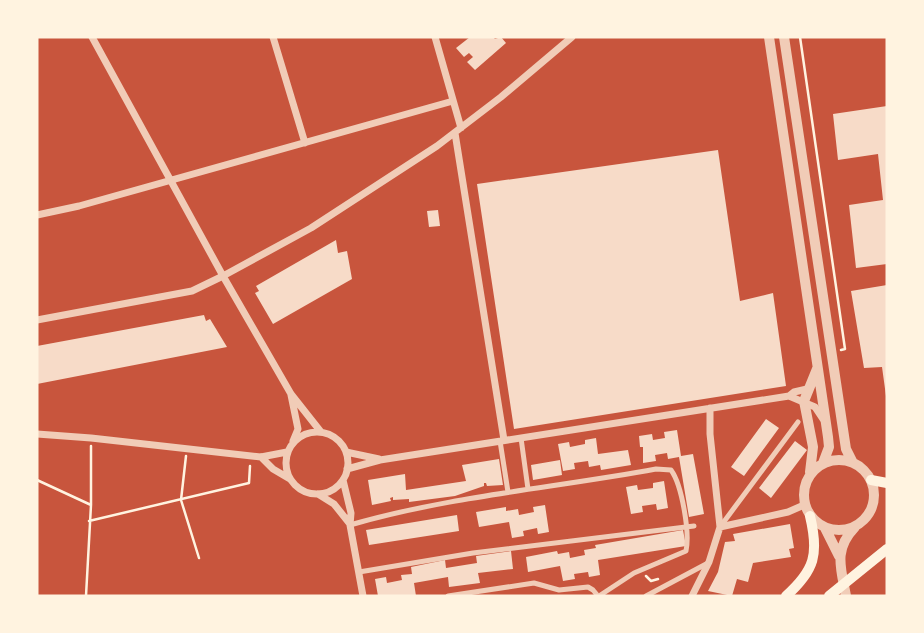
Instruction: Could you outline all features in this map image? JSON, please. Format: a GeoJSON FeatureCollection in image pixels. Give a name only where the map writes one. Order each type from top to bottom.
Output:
{"type":"FeatureCollection","features":[{"type":"Feature","properties":{"kind":"main road"},"geometry":{"type":"LineString","coordinates":[[871,480],[887,483]]}},
{"type":"Feature","properties":{"kind":"main road"},"geometry":{"type":"LineString","coordinates":[[786,596],[803,579],[812,564],[815,540],[810,516]]}},
{"type":"Feature","properties":{"kind":"main road"},"geometry":{"type":"LineString","coordinates":[[830,596],[887,549]]}},
{"type":"Feature","properties":{"kind":"street"},"geometry":{"type":"LineString","coordinates":[[92,37],[291,394],[321,432],[336,439],[346,452],[347,470],[342,480],[327,492],[318,494]]}},
{"type":"Feature","properties":{"kind":"street"},"geometry":{"type":"LineString","coordinates":[[272,37],[304,143]]}},
{"type":"Feature","properties":{"kind":"street"},"geometry":{"type":"LineString","coordinates":[[435,37],[453,101],[458,131],[508,492]]}},
{"type":"Feature","properties":{"kind":"street"},"geometry":{"type":"LineString","coordinates":[[37,320],[192,291],[223,276],[311,228],[458,131],[572,37]]}},
{"type":"Feature","properties":{"kind":"street"},"geometry":{"type":"LineString","coordinates":[[769,37],[827,426],[829,447],[823,463]]}},
{"type":"Feature","properties":{"kind":"street"},"geometry":{"type":"LineString","coordinates":[[784,37],[846,449],[853,463]]}},
{"type":"Feature","properties":{"kind":"street"},"geometry":{"type":"LineString","coordinates":[[37,215],[79,206],[453,101]]}},
{"type":"Feature","properties":{"kind":"street"},"geometry":{"type":"LineString","coordinates":[[818,365],[804,401],[813,447],[804,489],[804,505],[810,516],[825,528],[839,556],[846,596]]}},
{"type":"Feature","properties":{"kind":"street"},"geometry":{"type":"LineString","coordinates":[[789,396],[807,389]]}},
{"type":"Feature","properties":{"kind":"street"},"geometry":{"type":"LineString","coordinates":[[290,479],[286,470],[289,449],[298,429],[291,394]]}},
{"type":"Feature","properties":{"kind":"street"},"geometry":{"type":"LineString","coordinates":[[347,470],[380,460],[789,396],[815,407],[827,426]]}},
{"type":"Feature","properties":{"kind":"street"},"geometry":{"type":"LineString","coordinates":[[710,408],[720,527]]}},
{"type":"Feature","properties":{"kind":"street"},"geometry":{"type":"LineString","coordinates":[[692,596],[709,562],[720,527],[798,422]]}},
{"type":"Feature","properties":{"kind":"street"},"geometry":{"type":"LineString","coordinates":[[37,434],[261,457],[289,449],[304,434],[321,432]]}},
{"type":"Feature","properties":{"kind":"street"},"geometry":{"type":"LineString","coordinates":[[521,438],[528,489]]}},
{"type":"Feature","properties":{"kind":"street"},"geometry":{"type":"LineString","coordinates":[[346,452],[380,460]]}},
{"type":"Feature","properties":{"kind":"street"},"geometry":{"type":"LineString","coordinates":[[261,457],[299,489],[318,494],[334,504],[350,525]]}},
{"type":"Feature","properties":{"kind":"street"},"geometry":{"type":"LineString","coordinates":[[809,475],[823,463],[838,459],[853,463],[866,473],[874,488],[869,515],[846,537],[839,556]]}},
{"type":"Feature","properties":{"kind":"street"},"geometry":{"type":"LineString","coordinates":[[350,525],[416,509],[508,492],[665,468],[675,475],[686,527],[686,551],[634,573],[598,596],[588,587],[559,590],[534,583],[448,596]]}},
{"type":"Feature","properties":{"kind":"street"},"geometry":{"type":"LineString","coordinates":[[342,480],[351,513],[350,525],[363,596]]}},
{"type":"Feature","properties":{"kind":"street"},"geometry":{"type":"LineString","coordinates":[[720,527],[788,512],[804,505]]}},
{"type":"Feature","properties":{"kind":"street"},"geometry":{"type":"LineString","coordinates":[[359,572],[473,553],[694,526]]}},
{"type":"Feature","properties":{"kind":"street"},"geometry":{"type":"LineString","coordinates":[[825,528],[841,531],[855,527]]}},
{"type":"Feature","properties":{"kind":"street"},"geometry":{"type":"LineString","coordinates":[[646,596],[709,562]]}},
{"type":"Feature","properties":{"kind":"path"},"geometry":{"type":"LineString","coordinates":[[800,37],[845,349],[831,353]]}},
{"type":"Feature","properties":{"kind":"path"},"geometry":{"type":"LineString","coordinates":[[86,596],[91,505],[91,438]]}},
{"type":"Feature","properties":{"kind":"path"},"geometry":{"type":"LineString","coordinates":[[187,448],[181,500],[199,558]]}},
{"type":"Feature","properties":{"kind":"path"},"geometry":{"type":"LineString","coordinates":[[89,522],[249,483],[251,456]]}},
{"type":"Feature","properties":{"kind":"path"},"geometry":{"type":"LineString","coordinates":[[37,481],[91,505]]}},
{"type":"Feature","properties":{"kind":"building"},"geometry":{"type":"Polygon","coordinates":[[[470,37],[501,37],[506,43],[475,70],[467,62],[473,57],[469,53],[464,57],[456,48],[470,37]]]}},
{"type":"Feature","properties":{"kind":"building"},"geometry":{"type":"Polygon","coordinates":[[[887,106],[887,264],[856,268],[849,205],[883,200],[878,154],[838,160],[833,114],[887,106]]]}},
{"type":"Feature","properties":{"kind":"building"},"geometry":{"type":"Polygon","coordinates":[[[718,150],[740,301],[773,293],[786,386],[514,429],[477,184],[718,150]]]}},
{"type":"Feature","properties":{"kind":"building"},"geometry":{"type":"Polygon","coordinates":[[[438,210],[440,226],[429,227],[427,211],[438,210]]]}},
{"type":"Feature","properties":{"kind":"building"},"geometry":{"type":"Polygon","coordinates":[[[336,240],[338,253],[347,251],[352,279],[273,324],[255,293],[259,291],[256,286],[336,240]]]}},
{"type":"Feature","properties":{"kind":"building"},"geometry":{"type":"Polygon","coordinates":[[[887,285],[886,396],[882,367],[864,368],[851,291],[887,285]]]}},
{"type":"Feature","properties":{"kind":"building"},"geometry":{"type":"Polygon","coordinates":[[[204,315],[206,321],[210,319],[227,347],[37,384],[37,346],[204,315]]]}},
{"type":"Feature","properties":{"kind":"building"},"geometry":{"type":"Polygon","coordinates":[[[766,419],[779,428],[744,476],[731,467],[766,419]]]}},
{"type":"Feature","properties":{"kind":"building"},"geometry":{"type":"Polygon","coordinates":[[[677,430],[681,456],[693,454],[704,514],[689,517],[679,457],[668,459],[667,453],[655,455],[656,461],[643,463],[643,447],[640,447],[639,436],[652,434],[653,440],[665,438],[664,432],[677,430]]]}},
{"type":"Feature","properties":{"kind":"building"},"geometry":{"type":"Polygon","coordinates":[[[596,438],[598,454],[628,450],[631,465],[601,470],[600,465],[589,467],[588,461],[574,463],[575,469],[563,471],[558,444],[569,442],[570,447],[596,438]]]}},
{"type":"Feature","properties":{"kind":"building"},"geometry":{"type":"Polygon","coordinates":[[[795,441],[807,450],[771,498],[759,488],[795,441]]]}},
{"type":"Feature","properties":{"kind":"building"},"geometry":{"type":"Polygon","coordinates":[[[499,459],[503,485],[487,486],[484,483],[484,486],[455,496],[409,502],[409,499],[393,500],[393,497],[390,498],[391,501],[372,505],[368,480],[405,474],[406,490],[466,481],[462,465],[499,459]]]}},
{"type":"Feature","properties":{"kind":"building"},"geometry":{"type":"Polygon","coordinates":[[[560,460],[562,475],[533,480],[531,465],[560,460]]]}},
{"type":"Feature","properties":{"kind":"building"},"geometry":{"type":"Polygon","coordinates":[[[664,481],[668,508],[657,510],[656,504],[642,506],[643,512],[631,514],[626,487],[637,485],[638,490],[653,488],[653,483],[664,481]]]}},
{"type":"Feature","properties":{"kind":"building"},"geometry":{"type":"Polygon","coordinates":[[[545,505],[549,532],[538,534],[537,528],[523,531],[524,536],[512,538],[509,522],[479,527],[476,512],[506,507],[506,511],[518,509],[519,515],[534,512],[533,507],[545,505]]]}},
{"type":"Feature","properties":{"kind":"building"},"geometry":{"type":"Polygon","coordinates":[[[457,515],[459,531],[369,545],[366,530],[457,515]]]}},
{"type":"Feature","properties":{"kind":"building"},"geometry":{"type":"Polygon","coordinates":[[[790,524],[794,548],[789,549],[791,557],[753,563],[748,582],[737,579],[732,596],[708,591],[718,572],[725,542],[735,541],[733,534],[790,524]]]}},
{"type":"Feature","properties":{"kind":"building"},"geometry":{"type":"Polygon","coordinates":[[[683,530],[686,546],[598,560],[600,575],[589,577],[588,572],[574,574],[575,579],[563,581],[560,566],[528,572],[526,557],[557,551],[558,554],[569,552],[570,558],[585,555],[584,550],[596,548],[595,545],[683,530]]]}},
{"type":"Feature","properties":{"kind":"building"},"geometry":{"type":"Polygon","coordinates":[[[511,551],[513,569],[478,573],[480,583],[449,587],[448,577],[414,583],[416,596],[378,596],[375,579],[386,577],[387,583],[402,580],[401,575],[412,574],[411,567],[445,560],[446,568],[477,563],[476,556],[511,551]]]}}]}
